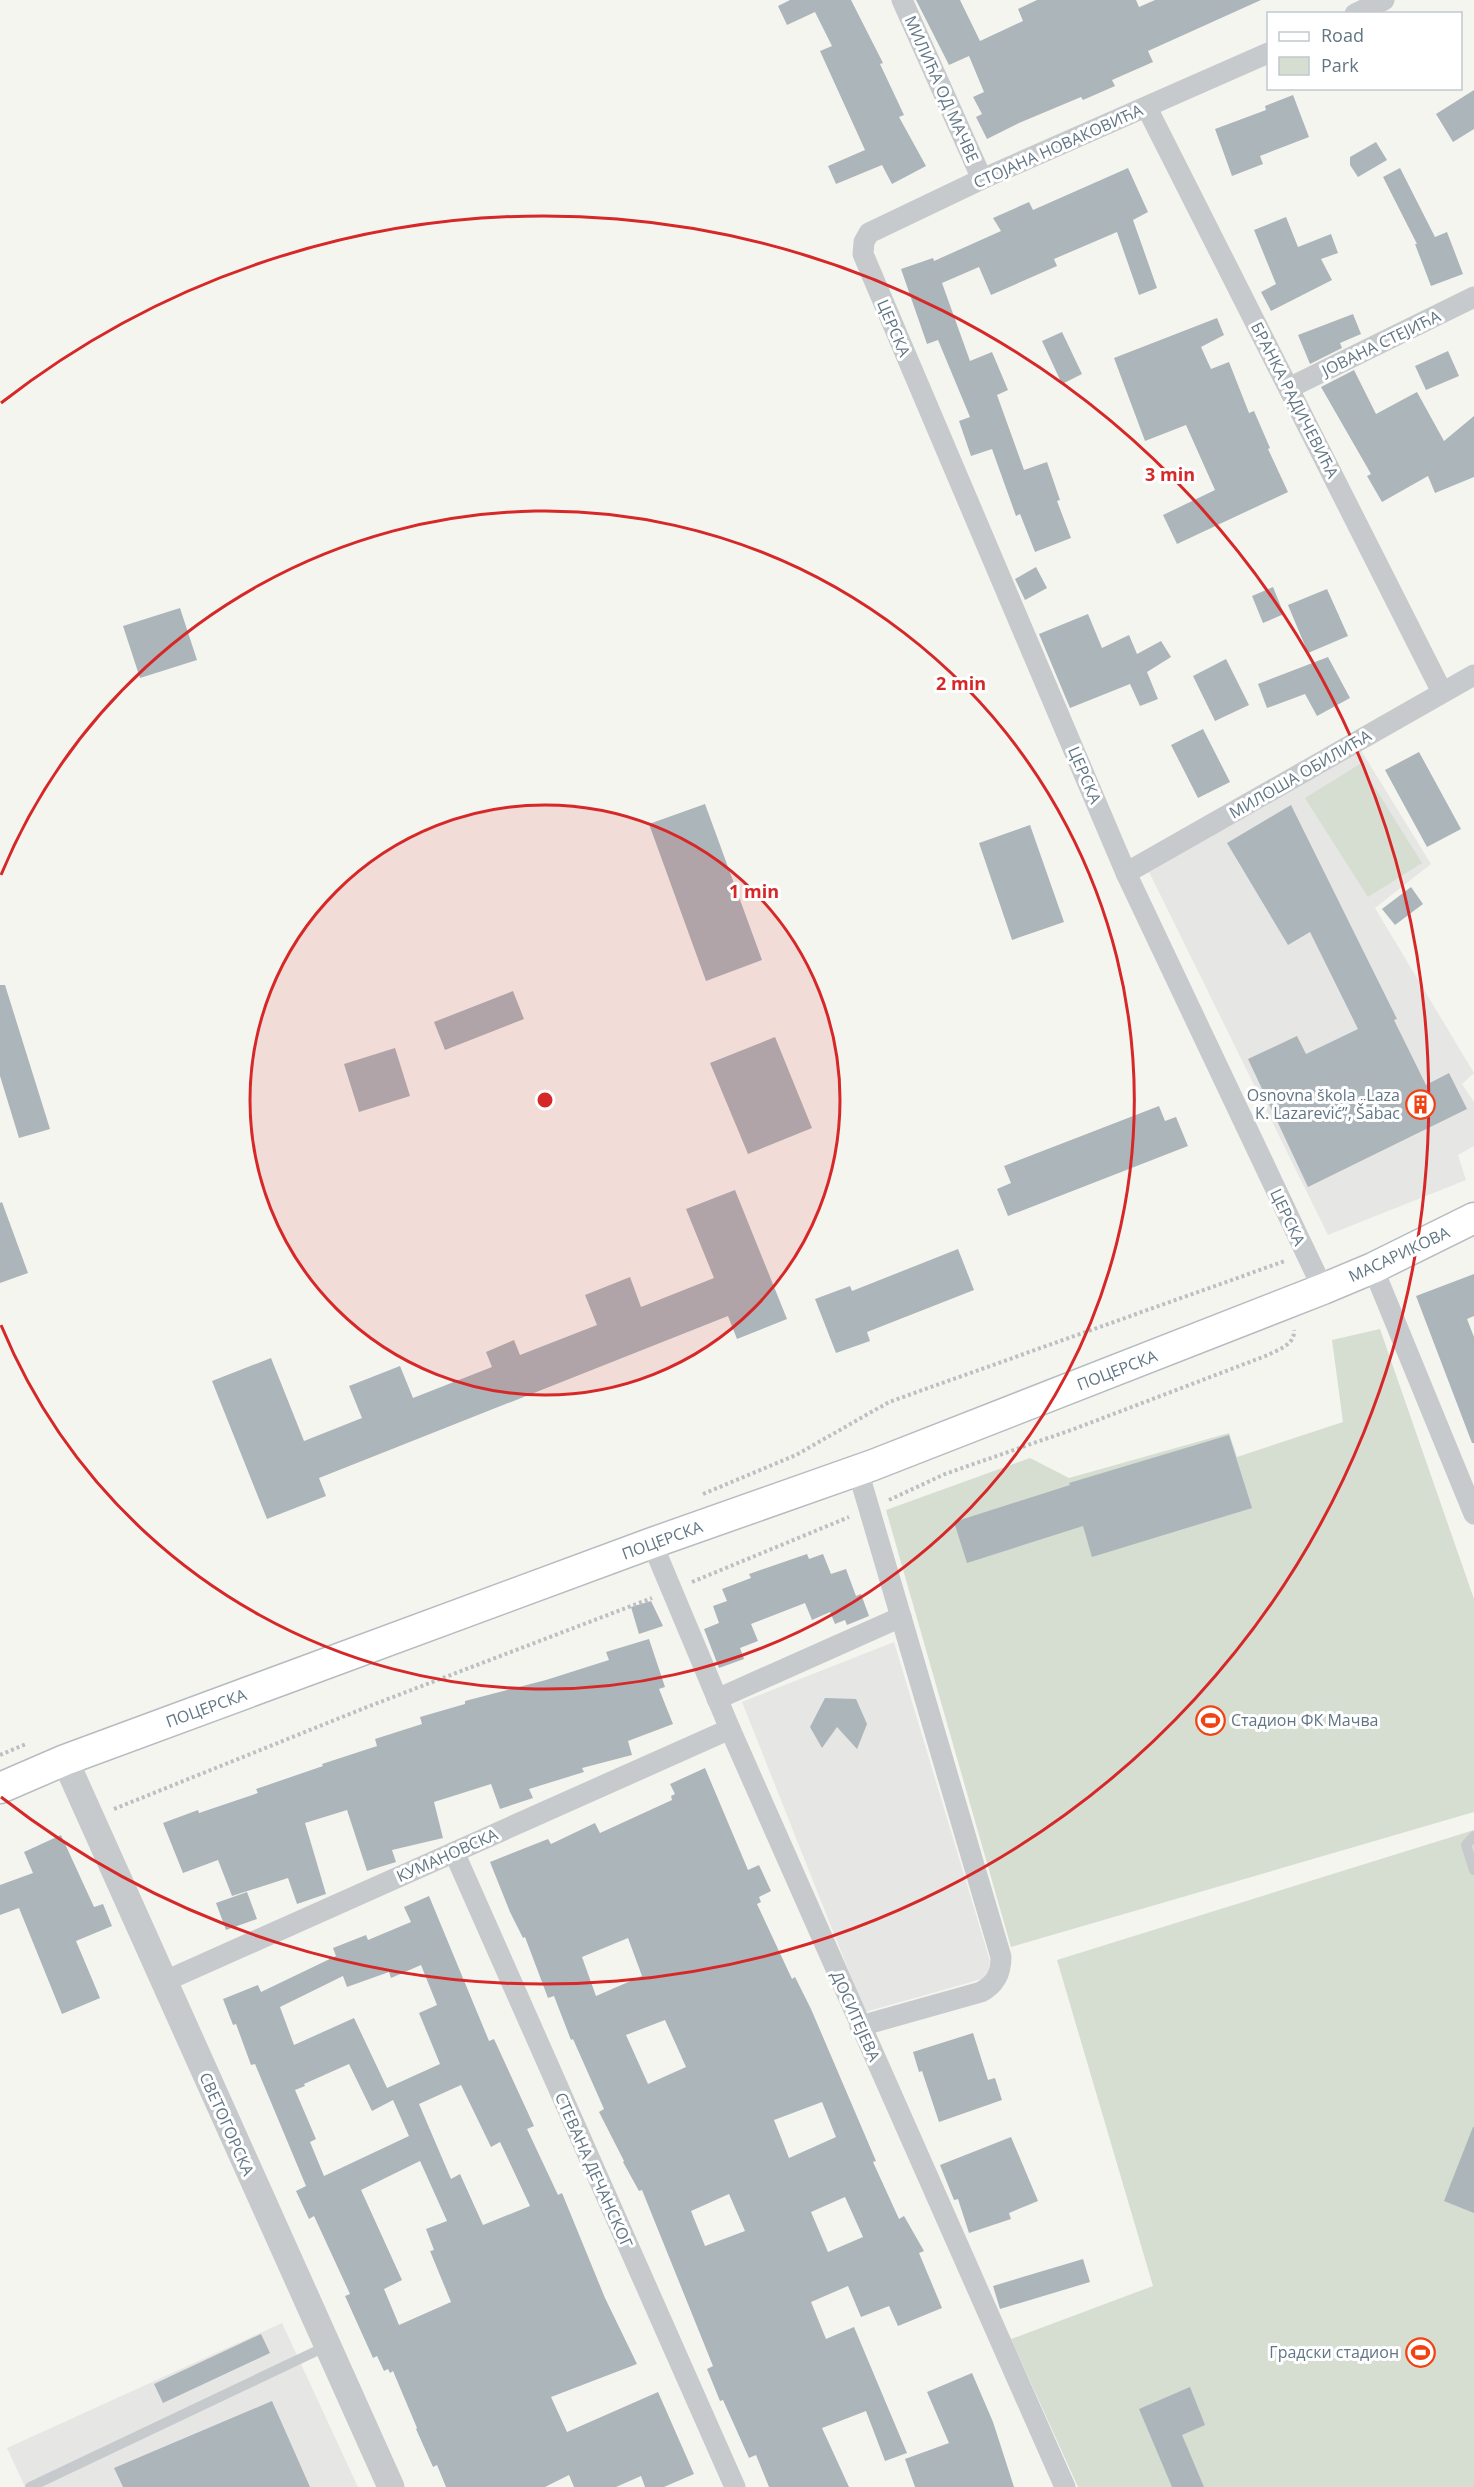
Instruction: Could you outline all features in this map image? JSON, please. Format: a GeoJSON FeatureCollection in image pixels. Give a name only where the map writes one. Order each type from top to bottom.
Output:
{"type":"FeatureCollection","features":[{"type":"Feature","properties":{"kind":"main road","name":"МАСАРИКОВА"},"geometry":{"type":"LineString","coordinates":[[1323,1289],[1373,1268],[1474,1218]]}},
{"type":"Feature","properties":{"kind":"main road","name":"ПОЦЕРСКА"},"geometry":{"type":"LineString","coordinates":[[0,1788],[65,1760],[652,1544],[858,1471],[1323,1289]]}},
{"type":"Feature","properties":{"kind":"street","name":"МИЛИЋА ОД МАЧВЕ"},"geometry":{"type":"LineString","coordinates":[[902,0],[982,179]]}},
{"type":"Feature","properties":{"kind":"street"},"geometry":{"type":"LineString","coordinates":[[1359,12],[1384,0]]}},
{"type":"Feature","properties":{"kind":"street","name":"СТОЈАНА НОВАКОВИЋА"},"geometry":{"type":"LineString","coordinates":[[863,254],[864,242],[869,233],[982,179],[1147,108],[1267,53]]}},
{"type":"Feature","properties":{"kind":"street","name":"БРАНКА РАДИЧЕВИЋА"},"geometry":{"type":"LineString","coordinates":[[1147,108],[1442,692]]}},
{"type":"Feature","properties":{"kind":"street","name":"ЦЕРСКА"},"geometry":{"type":"LineString","coordinates":[[863,254],[1126,873],[1323,1289]]}},
{"type":"Feature","properties":{"kind":"street","name":"ЈОВАНА СТЕЈИЋА"},"geometry":{"type":"LineString","coordinates":[[1288,388],[1474,297]]}},
{"type":"Feature","properties":{"kind":"street","name":"МИЛОША ОБИЛИЋА"},"geometry":{"type":"LineString","coordinates":[[1126,873],[1474,675]]}},
{"type":"Feature","properties":{"kind":"street"},"geometry":{"type":"LineString","coordinates":[[1373,1268],[1474,1511]]}},
{"type":"Feature","properties":{"kind":"street"},"geometry":{"type":"LineString","coordinates":[[858,1471],[1001,1957],[1001,1967],[993,1983],[981,1992],[860,2026]]}},
{"type":"Feature","properties":{"kind":"street","name":"ДОСИТЕЈЕВА"},"geometry":{"type":"LineString","coordinates":[[652,1544],[860,2026],[1065,2487]]}},
{"type":"Feature","properties":{"kind":"street"},"geometry":{"type":"LineString","coordinates":[[717,1699],[901,1617]]}},
{"type":"Feature","properties":{"kind":"street","name":"КУМАНОВСКА"},"geometry":{"type":"LineString","coordinates":[[163,1982],[730,1729]]}},
{"type":"Feature","properties":{"kind":"street","name":"СВЕТОГОРСКА"},"geometry":{"type":"LineString","coordinates":[[65,1760],[390,2487]]}},
{"type":"Feature","properties":{"kind":"street","name":"СТЕВАНА ДЕЧАНСКОГ"},"geometry":{"type":"LineString","coordinates":[[454,1852],[735,2487]]}},
{"type":"Feature","properties":{"kind":"lane"},"geometry":{"type":"LineString","coordinates":[[1474,1836],[1466,1845],[1474,1870]]}},
{"type":"Feature","properties":{"kind":"lane"},"geometry":{"type":"LineString","coordinates":[[30,2487],[327,2346]]}},
{"type":"Feature","properties":{"kind":"path"},"geometry":{"type":"LineString","coordinates":[[701,1494],[796,1455],[889,1402],[1306,1254]]}},
{"type":"Feature","properties":{"kind":"path"},"geometry":{"type":"LineString","coordinates":[[92,1818],[367,1707],[672,1590],[945,1474],[1084,1425],[1275,1351],[1289,1344],[1294,1335],[1293,1322],[1284,1304]]}},
{"type":"Feature","properties":{"kind":"path"},"geometry":{"type":"LineString","coordinates":[[0,1755],[30,1743]]}},
{"type":"Feature","properties":{"kind":"shaded area"},"geometry":{"type":"Polygon","coordinates":[[[1359,747],[1431,864],[1375,908],[1474,1073],[1462,1084],[1474,1102],[1474,1146],[1458,1155],[1466,1180],[1328,1235],[1149,872],[1359,747]]]}},
{"type":"Feature","properties":{"kind":"shaded area"},"geometry":{"type":"Polygon","coordinates":[[[894,1642],[990,1961],[988,1971],[982,1979],[865,2012],[742,1702],[894,1642]]]}},
{"type":"Feature","properties":{"kind":"shaded area"},"geometry":{"type":"Polygon","coordinates":[[[282,2323],[358,2487],[25,2487],[7,2448],[282,2323]]]}},
{"type":"Feature","properties":{"kind":"green space"},"geometry":{"type":"Polygon","coordinates":[[[1360,764],[1422,863],[1368,897],[1305,798],[1360,764]]]}},
{"type":"Feature","properties":{"kind":"green space","name":"Стадион ФК Мачва"},"geometry":{"type":"Polygon","coordinates":[[[1380,1329],[1474,1599],[1474,1812],[1011,1947],[886,1510],[1030,1458],[1069,1478],[1229,1433],[1237,1457],[1343,1422],[1332,1340],[1380,1329]]]}},
{"type":"Feature","properties":{"kind":"green space"},"geometry":{"type":"Polygon","coordinates":[[[1474,1830],[1474,2487],[1078,2487],[1011,2339],[1153,2286],[1057,1960],[1474,1830]]]}},
{"type":"Feature","properties":{"kind":"building"},"geometry":{"type":"Polygon","coordinates":[[[790,0],[851,0],[883,63],[880,64],[904,115],[899,117],[926,166],[892,184],[882,165],[836,184],[828,166],[865,150],[820,51],[832,46],[815,12],[787,25],[778,6],[790,0]]]}},
{"type":"Feature","properties":{"kind":"building"},"geometry":{"type":"Polygon","coordinates":[[[916,0],[960,0],[980,41],[1023,21],[1018,9],[1037,0],[1136,0],[1139,7],[1155,0],[1261,0],[1148,51],[1153,62],[1112,80],[1115,86],[1083,100],[1081,97],[987,139],[976,117],[982,114],[973,97],[984,92],[969,56],[949,65],[916,0]]]}},
{"type":"Feature","properties":{"kind":"building"},"geometry":{"type":"Polygon","coordinates":[[[1474,90],[1474,129],[1453,142],[1436,114],[1474,90]]]}},
{"type":"Feature","properties":{"kind":"building"},"geometry":{"type":"Polygon","coordinates":[[[1293,95],[1309,137],[1260,156],[1263,164],[1232,176],[1215,129],[1266,110],[1265,106],[1293,95]]]}},
{"type":"Feature","properties":{"kind":"building"},"geometry":{"type":"Polygon","coordinates":[[[1376,142],[1387,160],[1358,177],[1350,165],[1350,157],[1376,142]]]}},
{"type":"Feature","properties":{"kind":"building"},"geometry":{"type":"Polygon","coordinates":[[[1128,168],[1148,212],[1133,220],[1157,288],[1139,295],[1117,232],[1054,259],[1057,266],[991,295],[979,267],[942,283],[970,361],[992,352],[1008,390],[997,395],[1024,470],[1047,462],[1060,500],[1057,501],[1071,538],[1035,552],[1020,514],[1016,516],[992,449],[971,456],[959,421],[970,417],[938,340],[927,344],[901,269],[933,258],[934,261],[1001,231],[993,218],[1029,202],[1033,210],[1128,168]]]}},
{"type":"Feature","properties":{"kind":"building"},"geometry":{"type":"Polygon","coordinates":[[[1400,168],[1435,237],[1447,232],[1463,274],[1431,286],[1415,244],[1417,244],[1383,177],[1400,168]]]}},
{"type":"Feature","properties":{"kind":"building"},"geometry":{"type":"Polygon","coordinates":[[[1286,217],[1298,247],[1331,234],[1338,253],[1321,259],[1332,280],[1271,311],[1261,292],[1276,284],[1254,230],[1286,217]]]}},
{"type":"Feature","properties":{"kind":"building"},"geometry":{"type":"Polygon","coordinates":[[[1353,314],[1361,334],[1340,343],[1342,348],[1310,364],[1298,335],[1353,314]]]}},
{"type":"Feature","properties":{"kind":"building"},"geometry":{"type":"Polygon","coordinates":[[[1217,318],[1224,335],[1201,347],[1211,369],[1229,362],[1249,413],[1254,411],[1288,492],[1177,544],[1163,515],[1215,490],[1186,425],[1145,441],[1114,358],[1217,318]]]}},
{"type":"Feature","properties":{"kind":"building"},"geometry":{"type":"Polygon","coordinates":[[[1062,332],[1082,374],[1062,384],[1042,341],[1062,332]]]}},
{"type":"Feature","properties":{"kind":"building"},"geometry":{"type":"Polygon","coordinates":[[[1448,351],[1459,376],[1426,390],[1415,366],[1448,351]]]}},
{"type":"Feature","properties":{"kind":"building"},"geometry":{"type":"Polygon","coordinates":[[[1354,370],[1376,414],[1417,392],[1444,441],[1474,416],[1474,477],[1435,493],[1428,476],[1382,502],[1367,476],[1371,474],[1321,387],[1354,370]]]}},
{"type":"Feature","properties":{"kind":"building"},"geometry":{"type":"Polygon","coordinates":[[[1036,567],[1047,588],[1025,600],[1015,579],[1036,567]]]}},
{"type":"Feature","properties":{"kind":"building"},"geometry":{"type":"Polygon","coordinates":[[[1273,587],[1284,614],[1263,623],[1252,596],[1273,587]]]}},
{"type":"Feature","properties":{"kind":"building"},"geometry":{"type":"Polygon","coordinates":[[[1327,589],[1348,636],[1308,653],[1288,605],[1327,589]]]}},
{"type":"Feature","properties":{"kind":"building"},"geometry":{"type":"Polygon","coordinates":[[[180,608],[197,660],[140,678],[123,626],[180,608]]]}},
{"type":"Feature","properties":{"kind":"building"},"geometry":{"type":"Polygon","coordinates":[[[1088,614],[1102,648],[1129,635],[1137,654],[1161,641],[1171,657],[1147,672],[1158,699],[1140,706],[1130,684],[1070,708],[1039,634],[1088,614]]]}},
{"type":"Feature","properties":{"kind":"building"},"geometry":{"type":"Polygon","coordinates":[[[1328,657],[1350,698],[1317,716],[1305,694],[1267,708],[1258,684],[1328,657]]]}},
{"type":"Feature","properties":{"kind":"building"},"geometry":{"type":"Polygon","coordinates":[[[1226,659],[1249,705],[1215,721],[1193,676],[1226,659]]]}},
{"type":"Feature","properties":{"kind":"building"},"geometry":{"type":"Polygon","coordinates":[[[1203,729],[1230,782],[1198,798],[1171,745],[1203,729]]]}},
{"type":"Feature","properties":{"kind":"building"},"geometry":{"type":"Polygon","coordinates":[[[1419,752],[1461,829],[1427,847],[1385,770],[1419,752]]]}},
{"type":"Feature","properties":{"kind":"building"},"geometry":{"type":"Polygon","coordinates":[[[705,804],[762,960],[706,981],[649,824],[705,804]]]}},
{"type":"Feature","properties":{"kind":"building"},"geometry":{"type":"Polygon","coordinates":[[[1291,805],[1397,1019],[1394,1020],[1426,1085],[1449,1073],[1467,1109],[1308,1187],[1248,1059],[1297,1036],[1306,1054],[1358,1029],[1310,932],[1288,945],[1227,843],[1291,805]]]}},
{"type":"Feature","properties":{"kind":"building"},"geometry":{"type":"Polygon","coordinates":[[[1030,825],[1064,922],[1012,940],[979,843],[1030,825]]]}},
{"type":"Feature","properties":{"kind":"building"},"geometry":{"type":"Polygon","coordinates":[[[1411,887],[1423,904],[1395,925],[1382,909],[1411,887]]]}},
{"type":"Feature","properties":{"kind":"building"},"geometry":{"type":"Polygon","coordinates":[[[0,985],[5,985],[50,1129],[19,1138],[0,1076],[0,985]]]}},
{"type":"Feature","properties":{"kind":"building"},"geometry":{"type":"Polygon","coordinates":[[[513,991],[524,1019],[445,1050],[434,1022],[513,991]]]}},
{"type":"Feature","properties":{"kind":"building"},"geometry":{"type":"Polygon","coordinates":[[[775,1037],[812,1128],[748,1154],[710,1063],[775,1037]]]}},
{"type":"Feature","properties":{"kind":"building"},"geometry":{"type":"Polygon","coordinates":[[[395,1048],[410,1096],[359,1112],[344,1064],[395,1048]]]}},
{"type":"Feature","properties":{"kind":"building"},"geometry":{"type":"Polygon","coordinates":[[[1159,1106],[1165,1121],[1176,1117],[1188,1146],[1008,1216],[997,1189],[1011,1183],[1004,1166],[1159,1106]]]}},
{"type":"Feature","properties":{"kind":"building"},"geometry":{"type":"Polygon","coordinates":[[[735,1190],[787,1319],[737,1339],[728,1316],[319,1478],[326,1496],[267,1519],[212,1381],[271,1358],[304,1441],[362,1418],[349,1386],[400,1366],[413,1398],[492,1367],[486,1352],[514,1340],[520,1355],[597,1325],[585,1295],[630,1277],[641,1307],[714,1278],[686,1209],[735,1190]]]}},
{"type":"Feature","properties":{"kind":"building"},"geometry":{"type":"Polygon","coordinates":[[[2,1202],[28,1273],[0,1283],[0,1203],[2,1202]]]}},
{"type":"Feature","properties":{"kind":"building"},"geometry":{"type":"Polygon","coordinates":[[[958,1249],[974,1290],[867,1332],[870,1341],[836,1353],[815,1299],[850,1286],[852,1291],[958,1249]]]}},
{"type":"Feature","properties":{"kind":"building"},"geometry":{"type":"Polygon","coordinates":[[[1474,1274],[1474,1316],[1467,1319],[1474,1337],[1474,1443],[1472,1443],[1416,1296],[1474,1274]]]}},
{"type":"Feature","properties":{"kind":"building"},"geometry":{"type":"Polygon","coordinates":[[[1229,1435],[1252,1508],[1092,1557],[1083,1526],[967,1563],[954,1522],[1070,1485],[1069,1483],[1229,1435]]]}},
{"type":"Feature","properties":{"kind":"building"},"geometry":{"type":"Polygon","coordinates":[[[807,1554],[809,1559],[823,1554],[831,1574],[846,1569],[856,1596],[861,1594],[869,1616],[847,1625],[845,1620],[835,1624],[830,1612],[812,1620],[805,1603],[751,1624],[758,1641],[740,1648],[744,1659],[719,1668],[704,1629],[719,1623],[713,1606],[727,1601],[722,1589],[751,1578],[749,1574],[807,1554]]]}},
{"type":"Feature","properties":{"kind":"building"},"geometry":{"type":"Polygon","coordinates":[[[651,1601],[663,1626],[639,1634],[631,1607],[651,1601]]]}},
{"type":"Feature","properties":{"kind":"building"},"geometry":{"type":"Polygon","coordinates":[[[649,1639],[665,1687],[659,1689],[673,1724],[628,1741],[632,1755],[582,1768],[584,1772],[529,1789],[533,1798],[500,1809],[491,1784],[434,1802],[443,1838],[392,1850],[396,1862],[367,1871],[347,1810],[305,1823],[326,1894],[297,1904],[288,1878],[232,1896],[218,1860],[183,1873],[163,1823],[198,1810],[199,1813],[258,1793],[256,1789],[377,1746],[375,1739],[422,1724],[420,1717],[465,1704],[465,1701],[546,1680],[609,1660],[606,1652],[649,1639]]]}},
{"type":"Feature","properties":{"kind":"building"},"geometry":{"type":"Polygon","coordinates":[[[825,1698],[856,1699],[867,1724],[857,1749],[837,1727],[822,1748],[810,1727],[825,1698]]]}},
{"type":"Feature","properties":{"kind":"building"},"geometry":{"type":"Polygon","coordinates":[[[705,1768],[748,1870],[759,1865],[771,1891],[759,1897],[761,1902],[757,1904],[792,1979],[795,1977],[811,2009],[876,2161],[873,2162],[899,2219],[904,2216],[924,2251],[919,2253],[942,2308],[898,2326],[889,2306],[861,2317],[848,2286],[811,2302],[826,2339],[854,2327],[907,2453],[885,2461],[866,2411],[822,2428],[849,2487],[769,2487],[756,2455],[749,2458],[723,2400],[720,2401],[707,2369],[713,2366],[642,2190],[639,2191],[623,2162],[599,2112],[604,2109],[573,2039],[571,2040],[554,1996],[548,1998],[525,1937],[523,1938],[510,1912],[490,1862],[548,1839],[551,1844],[595,1823],[600,1833],[672,1800],[671,1796],[675,1794],[670,1784],[705,1768]],[[628,1938],[582,1957],[596,1996],[642,1976],[628,1938]],[[665,2020],[626,2035],[648,2084],[686,2067],[665,2020]],[[822,2102],[774,2120],[789,2158],[836,2137],[822,2102]],[[729,2194],[691,2211],[705,2246],[745,2231],[729,2194]],[[845,2197],[811,2212],[828,2252],[863,2237],[845,2197]]]}},
{"type":"Feature","properties":{"kind":"building"},"geometry":{"type":"Polygon","coordinates":[[[61,1835],[94,1907],[103,1904],[112,1926],[76,1941],[100,1998],[62,2014],[19,1908],[0,1915],[0,1885],[33,1873],[24,1852],[61,1835]]]}},
{"type":"Feature","properties":{"kind":"building"},"geometry":{"type":"Polygon","coordinates":[[[247,1892],[257,1919],[226,1930],[216,1903],[247,1892]]]}},
{"type":"Feature","properties":{"kind":"building"},"geometry":{"type":"Polygon","coordinates":[[[429,1896],[489,2041],[494,2039],[534,2126],[527,2129],[558,2195],[562,2193],[605,2298],[637,2364],[551,2397],[567,2432],[658,2392],[694,2474],[664,2487],[645,2487],[641,2476],[616,2487],[574,2487],[569,2475],[545,2487],[446,2487],[437,2465],[433,2467],[393,2371],[390,2373],[388,2369],[384,2371],[377,2356],[373,2358],[345,2296],[350,2294],[314,2216],[309,2219],[296,2191],[306,2186],[255,2064],[251,2065],[236,2024],[233,2025],[223,1999],[258,1985],[261,1992],[336,1956],[333,1948],[366,1935],[368,1940],[411,1922],[404,1907],[429,1896]],[[421,1965],[391,1978],[389,1972],[347,1987],[343,1976],[280,2007],[294,2045],[354,2018],[387,2088],[440,2064],[419,2013],[437,2005],[421,1965]],[[349,2064],[304,2084],[305,2086],[295,2090],[316,2139],[310,2142],[324,2176],[409,2136],[393,2100],[372,2111],[349,2064]],[[461,2085],[419,2104],[451,2179],[460,2174],[483,2225],[530,2206],[500,2142],[491,2147],[461,2085]],[[420,2161],[361,2190],[402,2280],[384,2289],[399,2325],[451,2302],[430,2251],[434,2250],[426,2229],[447,2221],[420,2161]]]}},
{"type":"Feature","properties":{"kind":"building"},"geometry":{"type":"Polygon","coordinates":[[[973,2033],[988,2080],[995,2078],[1002,2100],[939,2122],[922,2071],[919,2072],[913,2052],[973,2033]]]}},
{"type":"Feature","properties":{"kind":"building"},"geometry":{"type":"Polygon","coordinates":[[[1474,2127],[1474,2213],[1444,2201],[1474,2127]]]}},
{"type":"Feature","properties":{"kind":"building"},"geometry":{"type":"Polygon","coordinates":[[[1011,2137],[1038,2201],[1009,2213],[1011,2219],[969,2233],[958,2199],[954,2200],[940,2165],[1011,2137]]]}},
{"type":"Feature","properties":{"kind":"building"},"geometry":{"type":"Polygon","coordinates":[[[1083,2259],[1090,2282],[1000,2309],[993,2286],[1083,2259]]]}},
{"type":"Feature","properties":{"kind":"building"},"geometry":{"type":"Polygon","coordinates":[[[261,2334],[270,2353],[163,2403],[154,2384],[261,2334]]]}},
{"type":"Feature","properties":{"kind":"building"},"geometry":{"type":"Polygon","coordinates":[[[972,2373],[993,2422],[1014,2487],[915,2487],[905,2459],[949,2443],[927,2392],[972,2373]]]}},
{"type":"Feature","properties":{"kind":"building"},"geometry":{"type":"Polygon","coordinates":[[[1190,2387],[1205,2425],[1182,2435],[1204,2487],[1172,2487],[1139,2409],[1190,2387]]]}},
{"type":"Feature","properties":{"kind":"building"},"geometry":{"type":"Polygon","coordinates":[[[272,2401],[310,2487],[123,2487],[114,2468],[272,2401]]]}},
{"type":"Feature","properties":{"kind":"place","name":"Osnovna škola „Laza K. Lazarević”, Šabac"},"geometry":{"type":"Point","coordinates":[1421,1104]}},
{"type":"Feature","properties":{"kind":"place","name":"Стадион ФК Мачва"},"geometry":{"type":"Point","coordinates":[1210,1720]}},
{"type":"Feature","properties":{"kind":"place","name":"Градски стадион"},"geometry":{"type":"Point","coordinates":[1420,2352]}}]}
